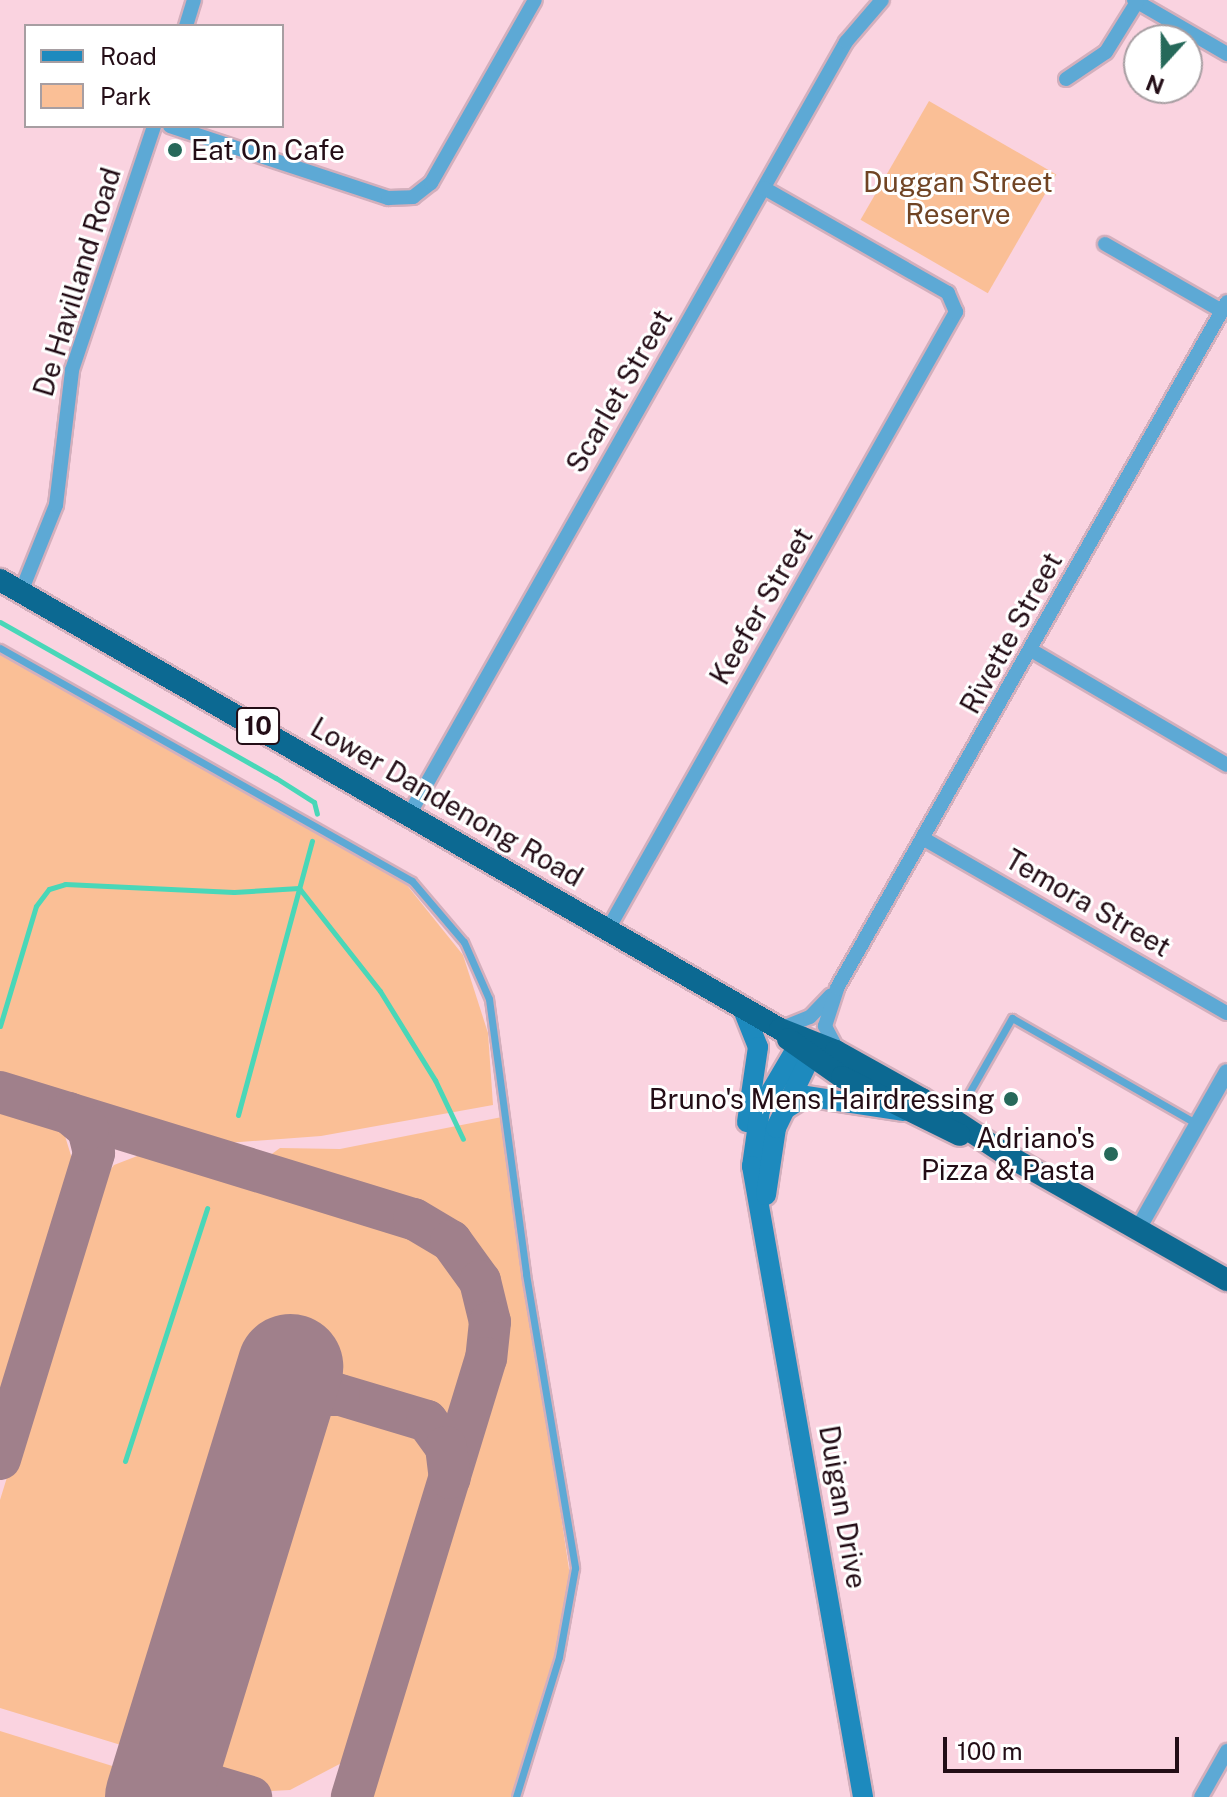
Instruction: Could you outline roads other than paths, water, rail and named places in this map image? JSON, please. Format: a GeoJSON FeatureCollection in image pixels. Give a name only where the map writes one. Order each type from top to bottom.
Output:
{"type":"FeatureCollection","features":[{"type":"Feature","properties":{"kind":"highway","name":"Lower Dandenong Road"},"geometry":{"type":"LineString","coordinates":[[0,580],[410,813],[607,931],[780,1029],[903,1111],[1005,1154]]}},
{"type":"Feature","properties":{"kind":"highway","name":"Lower Dandenong Road"},"geometry":{"type":"LineString","coordinates":[[807,1046],[846,1056],[954,1119],[1005,1154],[1227,1280]]}},
{"type":"Feature","properties":{"kind":"main road"},"geometry":{"type":"LineString","coordinates":[[742,1007],[758,1047],[747,1119],[752,1166]]}},
{"type":"Feature","properties":{"kind":"main road","name":"Duigan Drive"},"geometry":{"type":"LineString","coordinates":[[807,1046],[760,1110],[752,1166],[863,1797]]}},
{"type":"Feature","properties":{"kind":"main road","name":"Duigan Drive"},"geometry":{"type":"LineString","coordinates":[[764,1227],[771,1144],[807,1046]]}},
{"type":"Feature","properties":{"kind":"main road"},"geometry":{"type":"LineString","coordinates":[[786,1108],[806,1096],[903,1111]]}},
{"type":"Feature","properties":{"kind":"street"},"geometry":{"type":"LineString","coordinates":[[187,24],[194,0]]}},
{"type":"Feature","properties":{"kind":"street"},"geometry":{"type":"LineString","coordinates":[[176,128],[388,198],[413,197],[431,183],[535,0]]}},
{"type":"Feature","properties":{"kind":"street","name":"Scarlet Street"},"geometry":{"type":"LineString","coordinates":[[410,813],[846,42],[882,0]]}},
{"type":"Feature","properties":{"kind":"street"},"geometry":{"type":"LineString","coordinates":[[1066,79],[1106,52],[1135,1],[1227,54]]}},
{"type":"Feature","properties":{"kind":"street","name":"De Havilland Road"},"geometry":{"type":"LineString","coordinates":[[21,592],[56,505],[66,395],[78,348],[153,128]]}},
{"type":"Feature","properties":{"kind":"street","name":"Keefer Street"},"geometry":{"type":"LineString","coordinates":[[607,931],[956,307],[948,293],[764,188]]}},
{"type":"Feature","properties":{"kind":"street"},"geometry":{"type":"LineString","coordinates":[[1105,244],[1224,306]]}},
{"type":"Feature","properties":{"kind":"street","name":"Rivette Street"},"geometry":{"type":"LineString","coordinates":[[780,1029],[810,1017],[837,988],[1224,306]]}},
{"type":"Feature","properties":{"kind":"street"},"geometry":{"type":"LineString","coordinates":[[1031,650],[1227,765]]}},
{"type":"Feature","properties":{"kind":"street","name":"Temora Street"},"geometry":{"type":"LineString","coordinates":[[924,839],[1227,1013]]}},
{"type":"Feature","properties":{"kind":"street","name":"Rivette Street"},"geometry":{"type":"LineString","coordinates":[[837,988],[826,1034],[846,1056]]}},
{"type":"Feature","properties":{"kind":"street"},"geometry":{"type":"LineString","coordinates":[[1138,1229],[1227,1072]]}},
{"type":"Feature","properties":{"kind":"street"},"geometry":{"type":"LineString","coordinates":[[1201,1797],[1227,1751]]}},
{"type":"Feature","properties":{"kind":"lane"},"geometry":{"type":"LineString","coordinates":[[0,648],[412,881],[464,942],[489,999],[526,1274],[575,1568],[559,1657],[516,1797]]}},
{"type":"Feature","properties":{"kind":"lane"},"geometry":{"type":"LineString","coordinates":[[954,1119],[1012,1018],[1197,1124]]}},
{"type":"Feature","properties":{"kind":"waterway"},"geometry":{"type":"LineString","coordinates":[[0,622],[276,778],[314,802],[317,814]]}},
{"type":"Feature","properties":{"kind":"waterway"},"geometry":{"type":"LineString","coordinates":[[238,1115],[312,841]]}},
{"type":"Feature","properties":{"kind":"waterway"},"geometry":{"type":"LineString","coordinates":[[0,1026],[36,906],[49,889],[65,884],[234,892],[299,888],[380,991],[435,1080],[463,1139]]}},
{"type":"Feature","properties":{"kind":"waterway"},"geometry":{"type":"LineString","coordinates":[[125,1461],[207,1208]]}},
{"type":"Feature","properties":{"kind":"place","name":"Eat On Cafe"},"geometry":{"type":"Point","coordinates":[175,150]}},
{"type":"Feature","properties":{"kind":"place","name":"Bruno's Mens Hairdressing"},"geometry":{"type":"Point","coordinates":[1011,1099]}},
{"type":"Feature","properties":{"kind":"place","name":"Adriano's Pizza & Pasta"},"geometry":{"type":"Point","coordinates":[1111,1154]}},
{"type":"Feature","properties":{"kind":"park label","name":"Duggan Street Reserve"},"geometry":{"type":"Point","coordinates":[958,198]}}]}
